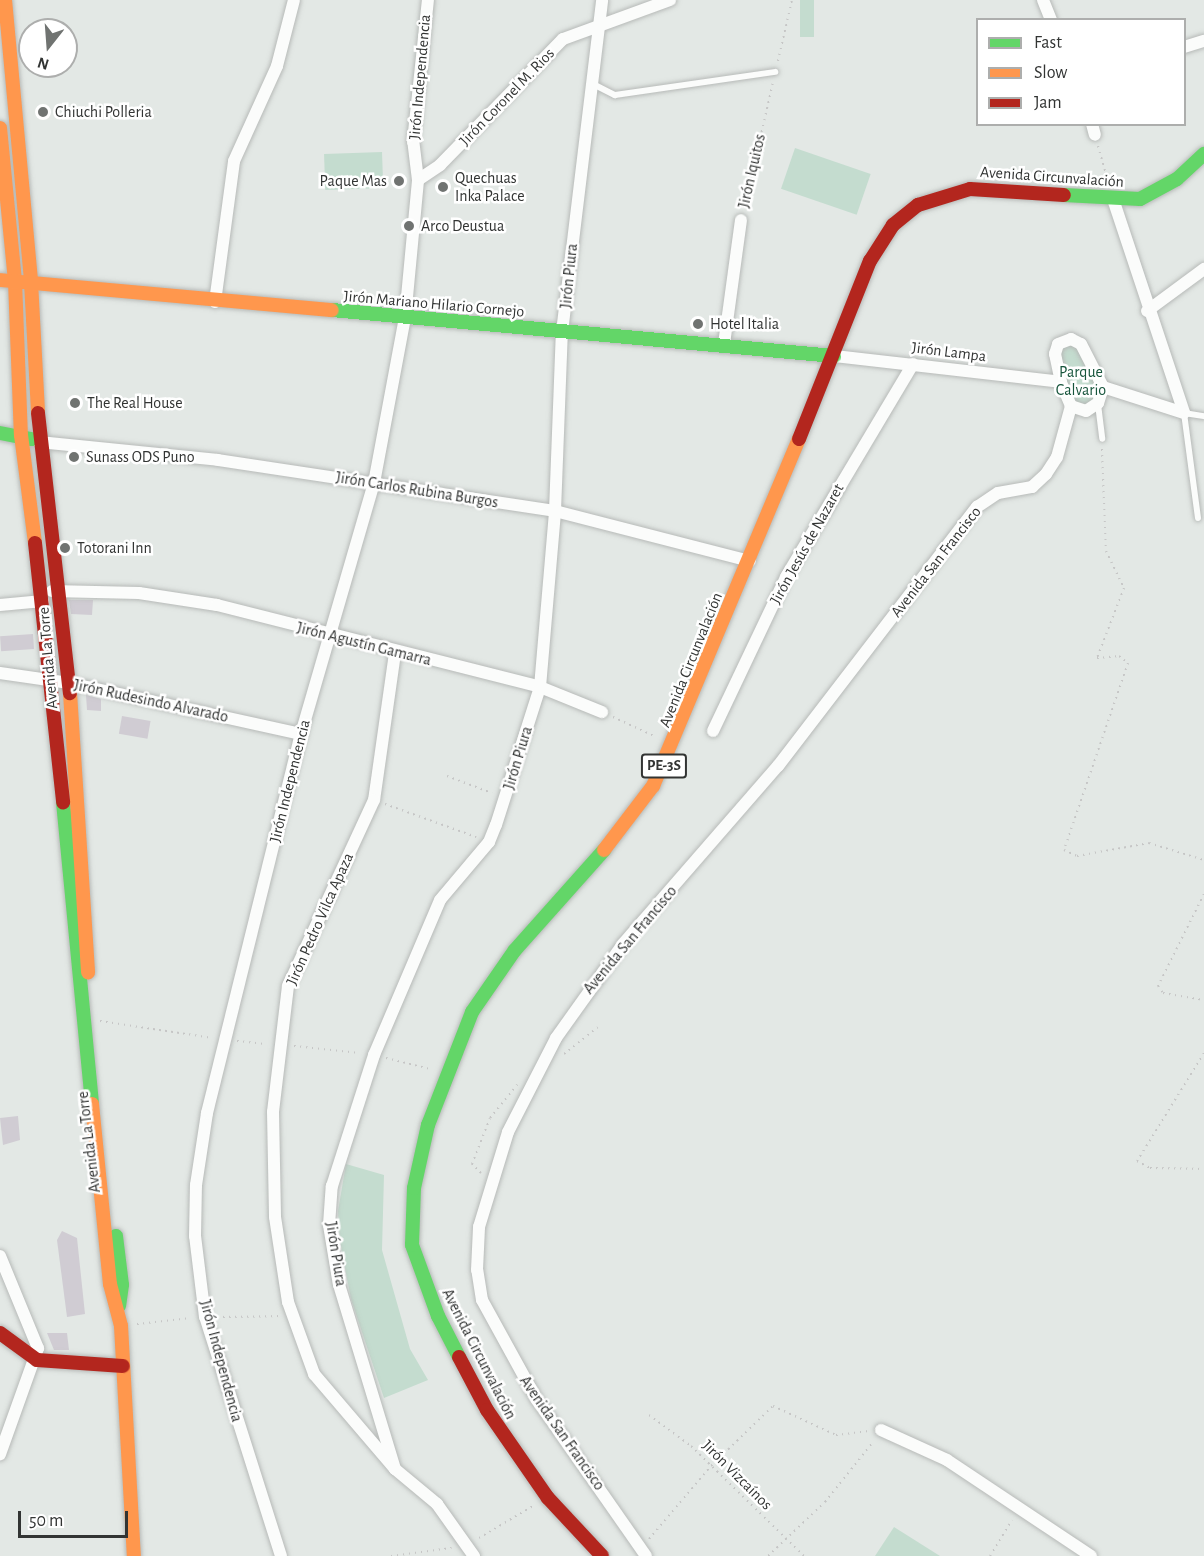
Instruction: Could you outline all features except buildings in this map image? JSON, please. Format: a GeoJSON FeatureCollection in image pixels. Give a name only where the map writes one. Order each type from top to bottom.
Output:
{"type":"FeatureCollection","features":[{"type":"Feature","properties":{"kind":"main road","name":"Avenida La Torre"},"geometry":{"type":"LineString","coordinates":[[5,0],[32,282],[39,441],[69,683],[92,1020],[122,1285],[118,1312]]}},
{"type":"Feature","properties":{"kind":"main road","name":"Avenida La Torre"},"geometry":{"type":"LineString","coordinates":[[0,128],[15,281],[21,435],[42,596],[48,680],[110,1284],[118,1312],[134,1556]]}},
{"type":"Feature","properties":{"kind":"main road","name":"Avenida Circunvalación"},"geometry":{"type":"LineString","coordinates":[[602,1556],[548,1498],[506,1440],[442,1325],[412,1245],[414,1188],[428,1125],[472,1012],[515,950],[620,833],[674,746],[880,241],[918,205],[970,189],[1140,199],[1158,191],[1204,154]]}},
{"type":"Feature","properties":{"kind":"main road"},"geometry":{"type":"LineString","coordinates":[[0,280],[32,282]]}},
{"type":"Feature","properties":{"kind":"main road","name":"Jirón Mariano Hilario Cornejo"},"geometry":{"type":"LineString","coordinates":[[32,282],[215,302],[724,344],[834,356]]}},
{"type":"Feature","properties":{"kind":"main road"},"geometry":{"type":"LineString","coordinates":[[0,433],[21,435],[39,441]]}},
{"type":"Feature","properties":{"kind":"main road"},"geometry":{"type":"LineString","coordinates":[[0,1333],[37,1360],[123,1366]]}},
{"type":"Feature","properties":{"kind":"street"},"geometry":{"type":"LineString","coordinates":[[215,302],[234,161],[277,66],[294,0]]}},
{"type":"Feature","properties":{"kind":"street","name":"Jirón Independencia"},"geometry":{"type":"LineString","coordinates":[[280,1556],[205,1317],[195,1216],[207,1113],[301,734],[374,483],[405,318],[418,180],[412,142],[428,0]]}},
{"type":"Feature","properties":{"kind":"street","name":"Jirón Piura"},"geometry":{"type":"LineString","coordinates":[[395,1469],[338,1276],[329,1225],[332,1186],[374,1055],[440,900],[489,842],[506,798],[540,687],[555,511],[562,332],[590,83],[602,0]]}},
{"type":"Feature","properties":{"kind":"street","name":"Jirón Coronel M. Rios"},"geometry":{"type":"LineString","coordinates":[[418,180],[440,165],[563,39],[670,0]]}},
{"type":"Feature","properties":{"kind":"street"},"geometry":{"type":"LineString","coordinates":[[1047,1],[1051,18]]}},
{"type":"Feature","properties":{"kind":"street"},"geometry":{"type":"LineString","coordinates":[[1186,47],[1204,41]]}},
{"type":"Feature","properties":{"kind":"street"},"geometry":{"type":"LineString","coordinates":[[1113,199],[1148,311],[1184,413]]}},
{"type":"Feature","properties":{"kind":"street","name":"Jirón Iquitos"},"geometry":{"type":"LineString","coordinates":[[724,344],[741,220]]}},
{"type":"Feature","properties":{"kind":"street"},"geometry":{"type":"LineString","coordinates":[[1148,311],[1204,269]]}},
{"type":"Feature","properties":{"kind":"street"},"geometry":{"type":"LineString","coordinates":[[1071,339],[1081,344],[1103,387],[1098,403],[1086,411],[1071,406],[1061,382],[1055,354],[1058,344],[1071,339]]}},
{"type":"Feature","properties":{"kind":"street","name":"Jirón Lampa"},"geometry":{"type":"LineString","coordinates":[[834,356],[1061,382]]}},
{"type":"Feature","properties":{"kind":"street","name":"Jirón Jesús de Nazaret"},"geometry":{"type":"LineString","coordinates":[[713,731],[786,577],[913,364]]}},
{"type":"Feature","properties":{"kind":"street"},"geometry":{"type":"LineString","coordinates":[[1103,387],[1184,413]]}},
{"type":"Feature","properties":{"kind":"street","name":"Avenida San Francisco"},"geometry":{"type":"LineString","coordinates":[[644,1552],[537,1400],[482,1300],[477,1270],[478,1227],[508,1132],[556,1038],[623,944],[778,766],[977,507],[998,494],[1032,487],[1046,474],[1057,457],[1071,406]]}},
{"type":"Feature","properties":{"kind":"street","name":"Jirón Carlos Rubina Burgos"},"geometry":{"type":"LineString","coordinates":[[39,441],[218,460],[555,511],[750,561]]}},
{"type":"Feature","properties":{"kind":"street","name":"Jirón Agustín Gamarra"},"geometry":{"type":"LineString","coordinates":[[0,605],[59,591],[181,598],[395,653],[540,687],[602,712]]}},
{"type":"Feature","properties":{"kind":"street","name":"Jirón Pedro Vilca Apaza"},"geometry":{"type":"LineString","coordinates":[[395,653],[374,800],[288,986],[273,1112],[273,1180],[288,1302],[310,1366],[395,1469],[438,1504],[474,1556]]}},
{"type":"Feature","properties":{"kind":"street","name":"Jirón Rudesindo Alvarado"},"geometry":{"type":"LineString","coordinates":[[0,673],[69,683],[301,734]]}},
{"type":"Feature","properties":{"kind":"street"},"geometry":{"type":"LineString","coordinates":[[0,1256],[37,1339],[37,1360],[0,1454]]}},
{"type":"Feature","properties":{"kind":"street"},"geometry":{"type":"LineString","coordinates":[[881,1430],[947,1460],[1091,1556]]}},
{"type":"Feature","properties":{"kind":"lane"},"geometry":{"type":"LineString","coordinates":[[590,83],[615,95],[775,72]]}},
{"type":"Feature","properties":{"kind":"lane"},"geometry":{"type":"LineString","coordinates":[[1098,403],[1102,439]]}},
{"type":"Feature","properties":{"kind":"lane"},"geometry":{"type":"LineString","coordinates":[[1198,518],[1184,413],[1204,416]]}},
{"type":"Feature","properties":{"kind":"path","name":"Jirón Iquitos"},"geometry":{"type":"LineString","coordinates":[[741,220],[792,0]]}},
{"type":"Feature","properties":{"kind":"path"},"geometry":{"type":"LineString","coordinates":[[1093,130],[1113,199]]}},
{"type":"Feature","properties":{"kind":"path"},"geometry":{"type":"LineString","coordinates":[[1102,439],[1106,551],[1124,588],[1097,658],[1119,656],[1128,663],[1064,850],[1077,856],[1149,843],[1204,860]]}},
{"type":"Feature","properties":{"kind":"path"},"geometry":{"type":"LineString","coordinates":[[602,712],[674,746]]}},
{"type":"Feature","properties":{"kind":"path"},"geometry":{"type":"LineString","coordinates":[[447,776],[506,798]]}},
{"type":"Feature","properties":{"kind":"path"},"geometry":{"type":"LineString","coordinates":[[374,800],[489,842]]}},
{"type":"Feature","properties":{"kind":"path"},"geometry":{"type":"LineString","coordinates":[[1204,894],[1158,986],[1162,993],[1204,1000]]}},
{"type":"Feature","properties":{"kind":"path"},"geometry":{"type":"LineString","coordinates":[[1204,1053],[1137,1161],[1150,1168],[1204,1169]]}},
{"type":"Feature","properties":{"kind":"path"},"geometry":{"type":"LineString","coordinates":[[644,1552],[711,1466],[773,1406],[836,1435],[881,1430]]}},
{"type":"Feature","properties":{"kind":"path","name":"Jirón Vizcaínos"},"geometry":{"type":"LineString","coordinates":[[649,1414],[711,1466],[804,1556]]}},
{"type":"Feature","properties":{"kind":"path"},"geometry":{"type":"LineString","coordinates":[[768,1556],[784,1538],[825,1502],[881,1430]]}},
{"type":"Feature","properties":{"kind":"path"},"geometry":{"type":"LineString","coordinates":[[990,1556],[1018,1508]]}},
{"type":"Feature","properties":{"kind":"green space"},"geometry":{"type":"Polygon","coordinates":[[[800,0],[814,0],[814,37],[800,37],[800,0]]]}},
{"type":"Feature","properties":{"kind":"green space"},"geometry":{"type":"Polygon","coordinates":[[[795,148],[871,174],[857,215],[781,189],[795,148]]]}},
{"type":"Feature","properties":{"kind":"green space"},"geometry":{"type":"Polygon","coordinates":[[[382,152],[383,188],[325,190],[324,154],[382,152]]]}},
{"type":"Feature","properties":{"kind":"green space","name":"Parque Calvario"},"geometry":{"type":"Polygon","coordinates":[[[1059,344],[1080,345],[1102,386],[1086,410],[1072,405],[1062,382],[1059,344]]]}},
{"type":"Feature","properties":{"kind":"green space"},"geometry":{"type":"Polygon","coordinates":[[[346,1164],[384,1175],[382,1250],[410,1349],[428,1380],[384,1398],[351,1299],[340,1242],[338,1211],[346,1164]]]}},
{"type":"Feature","properties":{"kind":"green space"},"geometry":{"type":"Polygon","coordinates":[[[894,1527],[940,1556],[875,1556],[894,1527]]]}},
{"type":"Feature","properties":{"kind":"traffic: fast"},"geometry":{"type":"LineString","coordinates":[[1064,195],[1140,199],[1177,179],[1204,154]]}},
{"type":"Feature","properties":{"kind":"traffic: fast"},"geometry":{"type":"LineString","coordinates":[[332,310],[834,356]]}},
{"type":"Feature","properties":{"kind":"traffic: fast"},"geometry":{"type":"LineString","coordinates":[[0,433],[31,439]]}},
{"type":"Feature","properties":{"kind":"traffic: fast"},"geometry":{"type":"LineString","coordinates":[[63,802],[92,1104]]}},
{"type":"Feature","properties":{"kind":"traffic: fast"},"geometry":{"type":"LineString","coordinates":[[459,1357],[438,1316],[412,1245],[414,1188],[428,1125],[472,1012],[515,950],[604,850]]}},
{"type":"Feature","properties":{"kind":"traffic: fast"},"geometry":{"type":"LineString","coordinates":[[116,1236],[122,1285],[119,1306]]}},
{"type":"Feature","properties":{"kind":"traffic: slow"},"geometry":{"type":"LineString","coordinates":[[5,0],[31,282],[38,413]]}},
{"type":"Feature","properties":{"kind":"traffic: slow"},"geometry":{"type":"LineString","coordinates":[[0,128],[15,281],[21,435],[35,543]]}},
{"type":"Feature","properties":{"kind":"traffic: slow"},"geometry":{"type":"LineString","coordinates":[[0,280],[332,310]]}},
{"type":"Feature","properties":{"kind":"traffic: slow"},"geometry":{"type":"LineString","coordinates":[[604,850],[653,786],[799,439]]}},
{"type":"Feature","properties":{"kind":"traffic: slow"},"geometry":{"type":"LineString","coordinates":[[70,693],[88,972]]}},
{"type":"Feature","properties":{"kind":"traffic: slow"},"geometry":{"type":"LineString","coordinates":[[92,1104],[110,1284],[121,1326],[134,1556]]}},
{"type":"Feature","properties":{"kind":"traffic: jam"},"geometry":{"type":"LineString","coordinates":[[799,439],[870,261],[893,225],[918,205],[970,189],[1064,195]]}},
{"type":"Feature","properties":{"kind":"traffic: jam"},"geometry":{"type":"LineString","coordinates":[[38,413],[70,693]]}},
{"type":"Feature","properties":{"kind":"traffic: jam"},"geometry":{"type":"LineString","coordinates":[[35,543],[63,802]]}},
{"type":"Feature","properties":{"kind":"traffic: jam"},"geometry":{"type":"LineString","coordinates":[[0,1333],[37,1360],[123,1366]]}},
{"type":"Feature","properties":{"kind":"traffic: jam"},"geometry":{"type":"LineString","coordinates":[[459,1357],[487,1410],[548,1498],[602,1556]]}},
{"type":"Feature","properties":{"kind":"place","name":"Chiuchi Polleria"},"geometry":{"type":"Point","coordinates":[43,112]}},
{"type":"Feature","properties":{"kind":"place","name":"Paque Mas"},"geometry":{"type":"Point","coordinates":[399,181]}},
{"type":"Feature","properties":{"kind":"place","name":"Quechuas Inka Palace"},"geometry":{"type":"Point","coordinates":[443,187]}},
{"type":"Feature","properties":{"kind":"place","name":"Arco Deustua"},"geometry":{"type":"Point","coordinates":[409,226]}},
{"type":"Feature","properties":{"kind":"place","name":"Hotel Italia"},"geometry":{"type":"Point","coordinates":[698,324]}},
{"type":"Feature","properties":{"kind":"place","name":"The Real House"},"geometry":{"type":"Point","coordinates":[75,403]}},
{"type":"Feature","properties":{"kind":"place","name":"Sunass ODS Puno"},"geometry":{"type":"Point","coordinates":[74,457]}},
{"type":"Feature","properties":{"kind":"place","name":"Totorani Inn"},"geometry":{"type":"Point","coordinates":[65,548]}}]}
